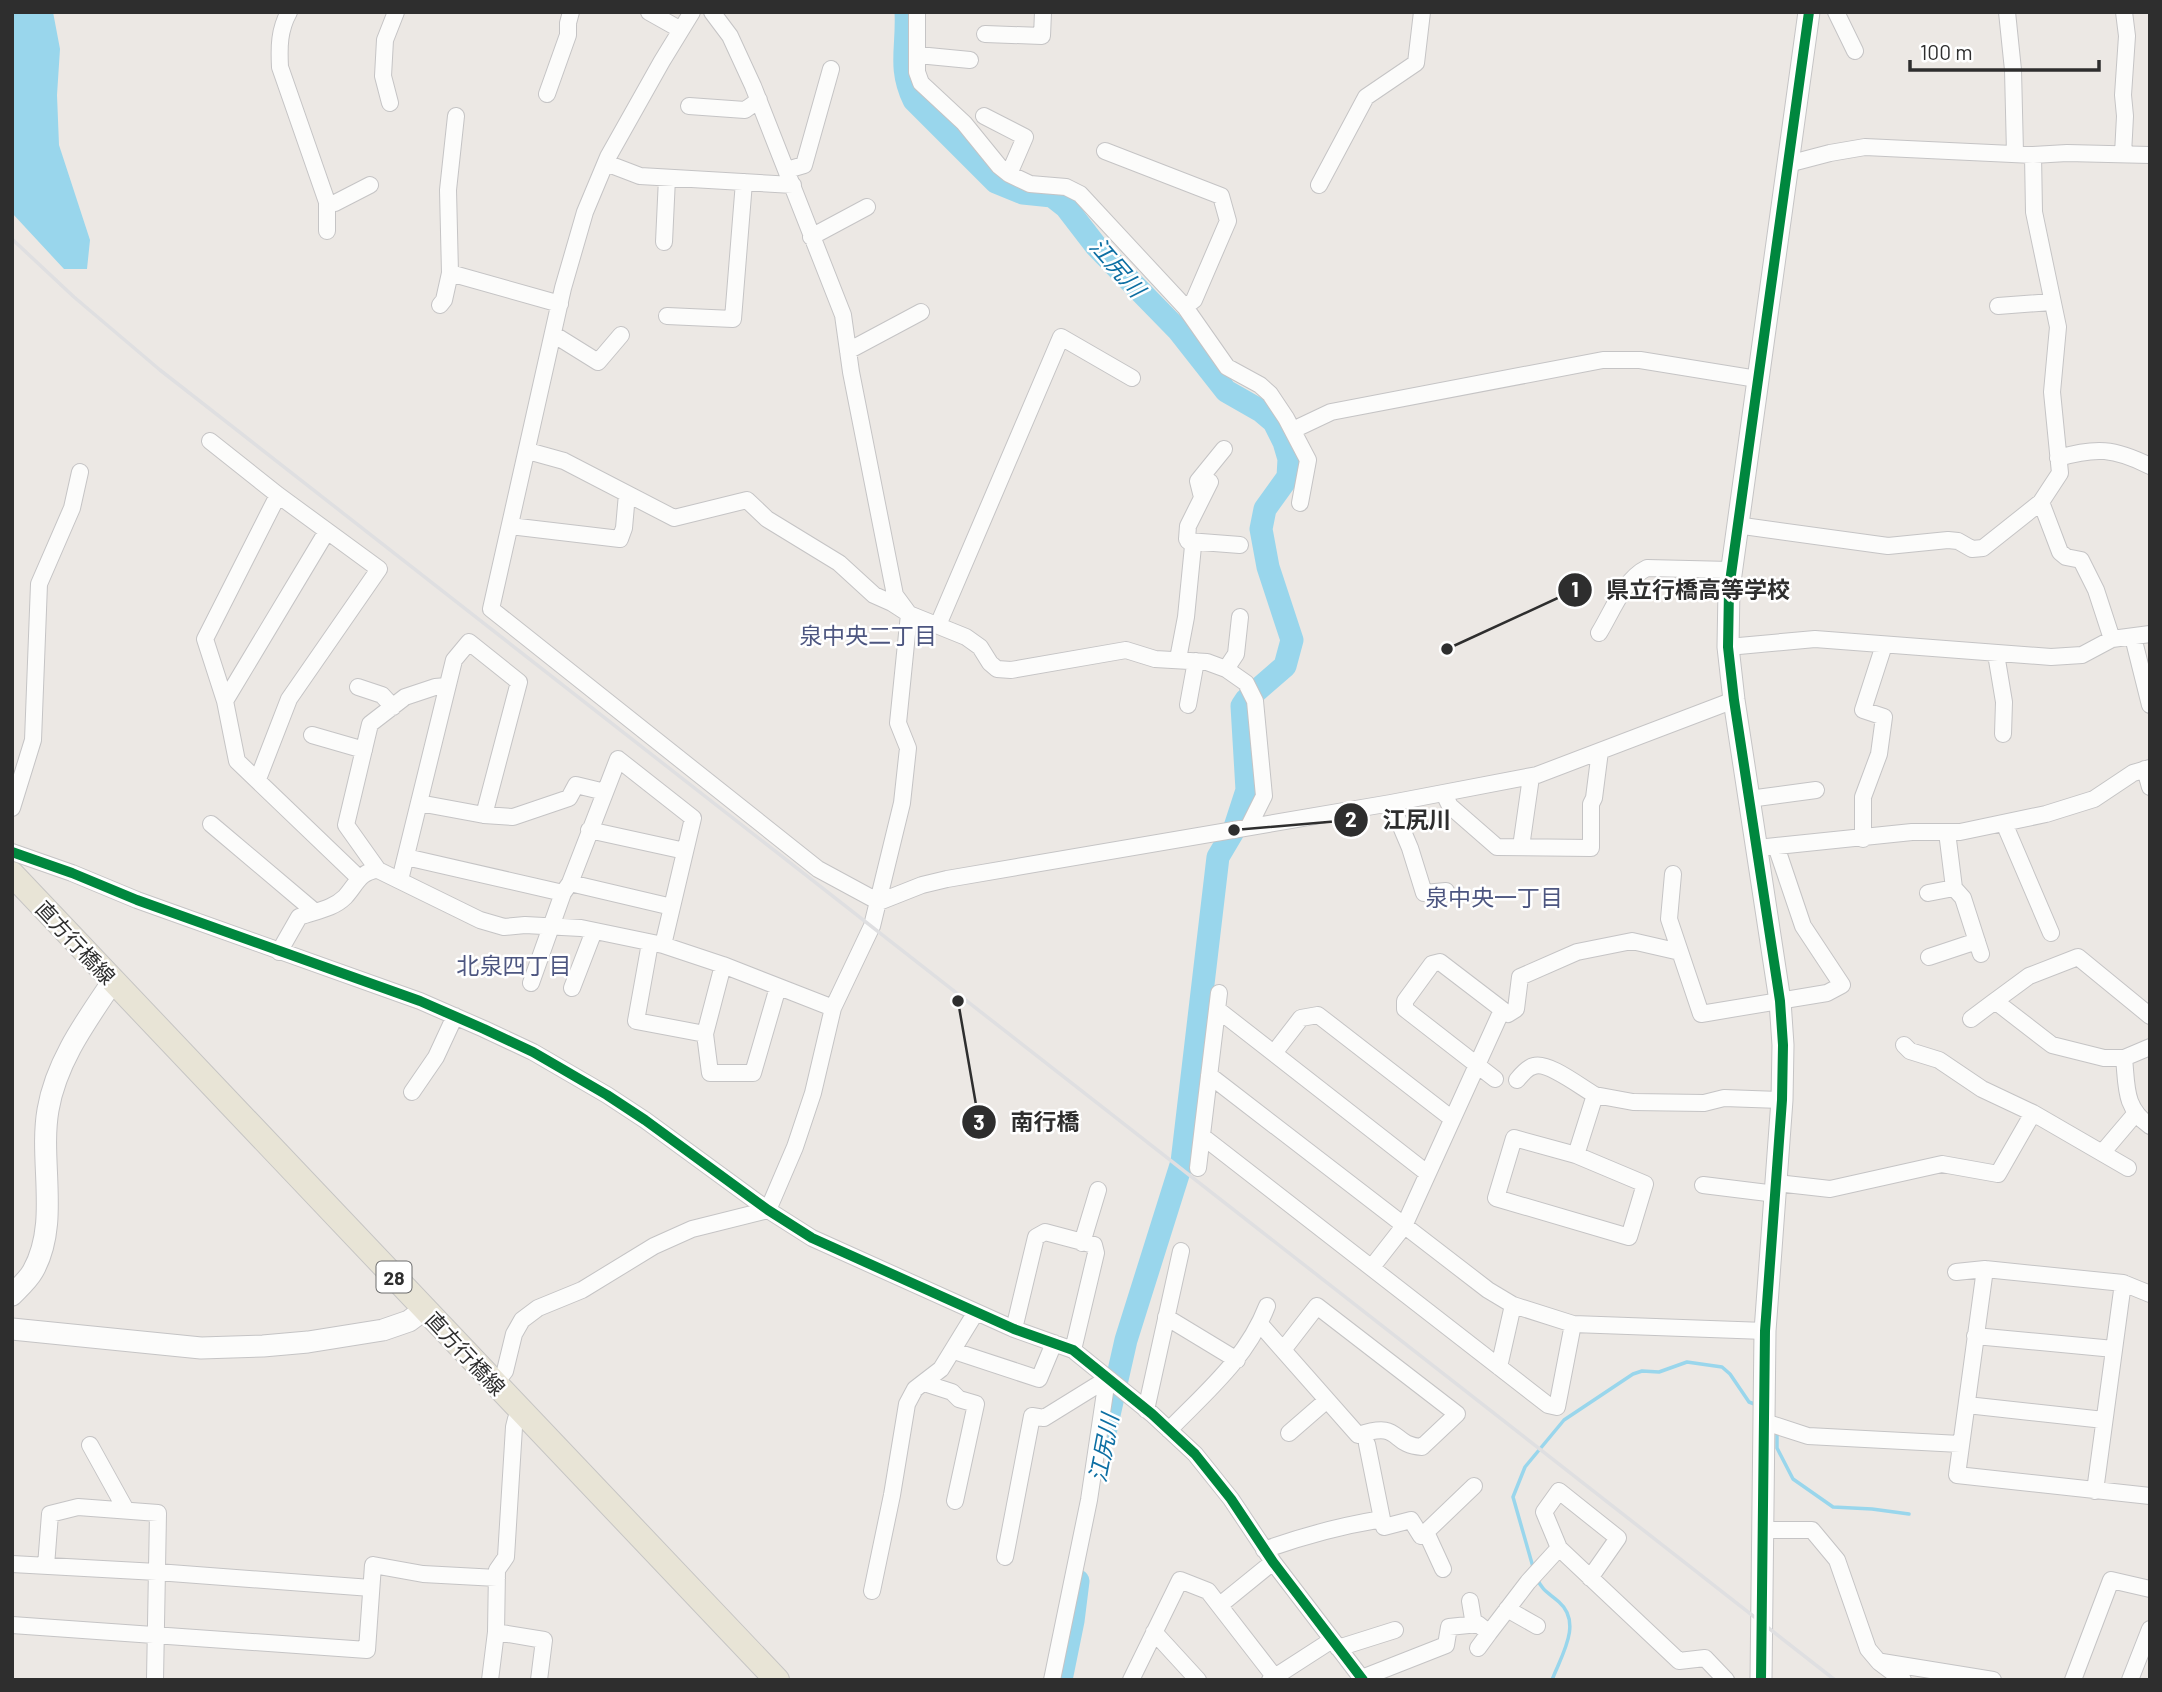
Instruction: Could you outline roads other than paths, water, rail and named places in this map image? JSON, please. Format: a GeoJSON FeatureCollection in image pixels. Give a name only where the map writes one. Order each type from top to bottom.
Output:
{"type":"FeatureCollection","features":[{"type":"Feature","properties":{"kind":"main road","name":"直方行橋線"},"geometry":{"type":"LineString","coordinates":[[12,874],[777,1680]]}},
{"type":"Feature","properties":{"kind":"street"},"geometry":{"type":"LineString","coordinates":[[289,12],[282,24],[280,67],[327,202],[327,231]]}},
{"type":"Feature","properties":{"kind":"street"},"geometry":{"type":"LineString","coordinates":[[390,103],[383,76],[385,40],[396,12]]}},
{"type":"Feature","properties":{"kind":"street"},"geometry":{"type":"LineString","coordinates":[[547,94],[568,35],[571,12]]}},
{"type":"Feature","properties":{"kind":"street"},"geometry":{"type":"LineString","coordinates":[[649,12],[681,30]]}},
{"type":"Feature","properties":{"kind":"street"},"geometry":{"type":"LineString","coordinates":[[692,12],[606,163],[585,212],[560,304],[491,609],[818,869],[879,902],[922,885],[947,879],[1444,794],[1531,776],[1734,700]]}},
{"type":"Feature","properties":{"kind":"street"},"geometry":{"type":"LineString","coordinates":[[712,12],[730,36],[759,100],[843,315],[895,595],[909,614],[898,723],[908,748],[902,803],[879,902],[872,926],[833,1008],[813,1093],[795,1147],[768,1210]]}},
{"type":"Feature","properties":{"kind":"street"},"geometry":{"type":"LineString","coordinates":[[917,12],[917,72],[921,83],[964,123],[999,166],[1009,174],[1030,184],[1066,187],[1080,194],[1185,307],[1227,367],[1260,385],[1270,394],[1308,460],[1300,503]]}},
{"type":"Feature","properties":{"kind":"street"},"geometry":{"type":"LineString","coordinates":[[985,34],[1042,36],[1043,12]]}},
{"type":"Feature","properties":{"kind":"street"},"geometry":{"type":"LineString","coordinates":[[1320,185],[1366,97],[1416,63],[1422,12]]}},
{"type":"Feature","properties":{"kind":"street"},"geometry":{"type":"LineString","coordinates":[[1673,874],[1670,919],[1701,1014],[1827,993],[1842,985],[1803,926],[1766,847],[1749,799],[1728,647],[1736,525],[1809,12]]}},
{"type":"Feature","properties":{"kind":"street"},"geometry":{"type":"LineString","coordinates":[[1836,12],[1855,51]]}},
{"type":"Feature","properties":{"kind":"street"},"geometry":{"type":"LineString","coordinates":[[2007,12],[2013,70],[2015,153]]}},
{"type":"Feature","properties":{"kind":"street"},"geometry":{"type":"LineString","coordinates":[[2123,154],[2127,36],[2124,12]]}},
{"type":"Feature","properties":{"kind":"street"},"geometry":{"type":"LineString","coordinates":[[918,55],[970,60]]}},
{"type":"Feature","properties":{"kind":"street"},"geometry":{"type":"LineString","coordinates":[[606,163],[640,176],[744,182],[790,178],[804,166],[831,69]]}},
{"type":"Feature","properties":{"kind":"street"},"geometry":{"type":"LineString","coordinates":[[689,106],[746,110],[759,100]]}},
{"type":"Feature","properties":{"kind":"street"},"geometry":{"type":"LineString","coordinates":[[440,305],[444,300],[450,273],[448,190],[456,116]]}},
{"type":"Feature","properties":{"kind":"street"},"geometry":{"type":"LineString","coordinates":[[984,116],[1026,137],[1009,174]]}},
{"type":"Feature","properties":{"kind":"street"},"geometry":{"type":"LineString","coordinates":[[1788,164],[1865,147],[2033,155],[2150,155]]}},
{"type":"Feature","properties":{"kind":"street"},"geometry":{"type":"LineString","coordinates":[[1105,151],[1221,196],[1228,221],[1194,300],[1185,307]]}},
{"type":"Feature","properties":{"kind":"street"},"geometry":{"type":"LineString","coordinates":[[1736,525],[1888,547],[1958,541],[1972,549],[1983,548],[2041,502],[2060,473],[2052,392],[2058,327],[2035,212],[2033,155]]}},
{"type":"Feature","properties":{"kind":"street"},"geometry":{"type":"LineString","coordinates":[[664,242],[667,178]]}},
{"type":"Feature","properties":{"kind":"street"},"geometry":{"type":"LineString","coordinates":[[667,316],[733,319],[744,182]]}},
{"type":"Feature","properties":{"kind":"street"},"geometry":{"type":"LineString","coordinates":[[327,202],[335,203],[370,185]]}},
{"type":"Feature","properties":{"kind":"street"},"geometry":{"type":"LineString","coordinates":[[811,237],[867,207]]}},
{"type":"Feature","properties":{"kind":"street"},"geometry":{"type":"LineString","coordinates":[[450,273],[560,304]]}},
{"type":"Feature","properties":{"kind":"street"},"geometry":{"type":"LineString","coordinates":[[1998,306],[2052,302]]}},
{"type":"Feature","properties":{"kind":"street"},"geometry":{"type":"LineString","coordinates":[[848,351],[921,312]]}},
{"type":"Feature","properties":{"kind":"street"},"geometry":{"type":"LineString","coordinates":[[553,334],[598,362],[621,335]]}},
{"type":"Feature","properties":{"kind":"street"},"geometry":{"type":"LineString","coordinates":[[938,625],[1061,337],[1132,378]]}},
{"type":"Feature","properties":{"kind":"street"},"geometry":{"type":"LineString","coordinates":[[1293,430],[1331,412],[1604,360],[1640,360],[1757,379]]}},
{"type":"Feature","properties":{"kind":"street"},"geometry":{"type":"LineString","coordinates":[[210,441],[379,569],[289,699],[258,779]]}},
{"type":"Feature","properties":{"kind":"street"},"geometry":{"type":"LineString","coordinates":[[1202,497],[1198,481],[1224,449]]}},
{"type":"Feature","properties":{"kind":"street"},"geometry":{"type":"LineString","coordinates":[[2059,458],[2091,449],[2125,455],[2150,466]]}},
{"type":"Feature","properties":{"kind":"street"},"geometry":{"type":"LineString","coordinates":[[527,451],[564,461],[674,518],[747,500],[767,519],[839,563],[873,595],[909,614],[966,637],[980,648],[990,663],[1002,670],[1126,650],[1154,659],[1196,661],[1226,669],[1246,683],[1255,701],[1264,796],[1249,826]]}},
{"type":"Feature","properties":{"kind":"street"},"geometry":{"type":"LineString","coordinates":[[12,808],[33,740],[39,584],[72,508],[80,472]]}},
{"type":"Feature","properties":{"kind":"street"},"geometry":{"type":"LineString","coordinates":[[1178,659],[1186,617],[1193,546],[1188,541],[1188,526],[1210,482]]}},
{"type":"Feature","properties":{"kind":"street"},"geometry":{"type":"LineString","coordinates":[[510,526],[620,539],[628,494]]}},
{"type":"Feature","properties":{"kind":"street"},"geometry":{"type":"LineString","coordinates":[[278,495],[205,639],[225,701],[237,761],[359,878]]}},
{"type":"Feature","properties":{"kind":"street"},"geometry":{"type":"LineString","coordinates":[[2041,502],[2060,552],[2066,557],[2081,560],[2096,590],[2112,639]]}},
{"type":"Feature","properties":{"kind":"street"},"geometry":{"type":"LineString","coordinates":[[225,701],[327,531]]}},
{"type":"Feature","properties":{"kind":"street"},"geometry":{"type":"LineString","coordinates":[[1188,541],[1240,545]]}},
{"type":"Feature","properties":{"kind":"street"},"geometry":{"type":"LineString","coordinates":[[1599,634],[1631,580],[1647,568],[1731,570]]}},
{"type":"Feature","properties":{"kind":"street"},"geometry":{"type":"LineString","coordinates":[[1226,669],[1236,654],[1240,617]]}},
{"type":"Feature","properties":{"kind":"street"},"geometry":{"type":"LineString","coordinates":[[1728,647],[1815,639],[2051,657],[2082,655],[2112,639],[2141,636],[2150,705]]}},
{"type":"Feature","properties":{"kind":"street"},"geometry":{"type":"LineString","coordinates":[[400,880],[454,660],[469,642],[519,682],[484,815]]}},
{"type":"Feature","properties":{"kind":"street"},"geometry":{"type":"LineString","coordinates":[[1863,839],[1863,797],[1879,754],[1884,717],[1863,710],[1884,645]]}},
{"type":"Feature","properties":{"kind":"street"},"geometry":{"type":"LineString","coordinates":[[1996,654],[2004,702],[2003,734]]}},
{"type":"Feature","properties":{"kind":"street"},"geometry":{"type":"LineString","coordinates":[[1188,705],[1196,661]]}},
{"type":"Feature","properties":{"kind":"street"},"geometry":{"type":"LineString","coordinates":[[358,687],[382,695],[393,707]]}},
{"type":"Feature","properties":{"kind":"street"},"geometry":{"type":"LineString","coordinates":[[378,870],[346,825],[370,724],[405,696],[435,687],[447,687]]}},
{"type":"Feature","properties":{"kind":"street"},"geometry":{"type":"LineString","coordinates":[[313,735],[364,750]]}},
{"type":"Feature","properties":{"kind":"street"},"geometry":{"type":"LineString","coordinates":[[1444,794],[1450,806],[1497,847],[1591,848],[1591,804],[1601,761],[1600,751]]}},
{"type":"Feature","properties":{"kind":"street"},"geometry":{"type":"LineString","coordinates":[[531,983],[618,759],[693,818],[672,907],[657,944],[636,1021],[705,1034]]}},
{"type":"Feature","properties":{"kind":"street"},"geometry":{"type":"LineString","coordinates":[[1766,847],[1912,832],[1960,832],[2004,823],[2046,814],[2094,799],[2122,779],[2147,768],[2150,787]]}},
{"type":"Feature","properties":{"kind":"street"},"geometry":{"type":"LineString","coordinates":[[1521,847],[1531,776]]}},
{"type":"Feature","properties":{"kind":"street"},"geometry":{"type":"LineString","coordinates":[[419,803],[484,815],[513,817],[569,797],[576,785],[605,792]]}},
{"type":"Feature","properties":{"kind":"street"},"geometry":{"type":"LineString","coordinates":[[1749,799],[1816,790]]}},
{"type":"Feature","properties":{"kind":"street"},"geometry":{"type":"LineString","coordinates":[[1391,803],[1410,848],[1424,893],[1447,891]]}},
{"type":"Feature","properties":{"kind":"street"},"geometry":{"type":"LineString","coordinates":[[2004,823],[2052,933]]}},
{"type":"Feature","properties":{"kind":"street"},"geometry":{"type":"LineString","coordinates":[[211,824],[314,911]]}},
{"type":"Feature","properties":{"kind":"street"},"geometry":{"type":"LineString","coordinates":[[589,830],[685,850]]}},
{"type":"Feature","properties":{"kind":"street"},"geometry":{"type":"LineString","coordinates":[[1929,957],[1979,948],[1963,898],[1954,888],[1947,832]]}},
{"type":"Feature","properties":{"kind":"street"},"geometry":{"type":"LineString","coordinates":[[1761,1680],[1765,1331],[1777,1189],[1783,1045],[1766,847]]}},
{"type":"Feature","properties":{"kind":"street"},"geometry":{"type":"LineString","coordinates":[[12,852],[279,952],[420,1001],[533,1052],[645,1120],[768,1210],[812,1238],[1014,1329],[1073,1350],[1195,1454],[1363,1679],[1446,1645],[1449,1627],[1478,1624],[1489,1633]]}},
{"type":"Feature","properties":{"kind":"street"},"geometry":{"type":"LineString","coordinates":[[406,857],[672,907]]}},
{"type":"Feature","properties":{"kind":"street"},"geometry":{"type":"LineString","coordinates":[[279,952],[299,917],[331,907],[344,898],[359,878],[369,870],[378,870],[480,920],[504,927],[553,926],[594,931],[657,944],[723,965],[833,1008]]}},
{"type":"Feature","properties":{"kind":"street"},"geometry":{"type":"LineString","coordinates":[[1928,893],[1954,888]]}},
{"type":"Feature","properties":{"kind":"street"},"geometry":{"type":"LineString","coordinates":[[572,988],[594,931]]}},
{"type":"Feature","properties":{"kind":"street"},"geometry":{"type":"LineString","coordinates":[[1495,1079],[1405,1009],[1405,1001],[1432,964],[1440,962],[1508,1014],[1516,1009],[1520,977],[1577,952],[1632,941],[1680,953]]}},
{"type":"Feature","properties":{"kind":"street"},"geometry":{"type":"LineString","coordinates":[[1971,1018],[2029,976],[2078,957],[2150,1016]]}},
{"type":"Feature","properties":{"kind":"street"},"geometry":{"type":"LineString","coordinates":[[723,965],[705,1034],[710,1073],[752,1073],[778,987]]}},
{"type":"Feature","properties":{"kind":"street"},"geometry":{"type":"LineString","coordinates":[[12,1295],[33,1271],[46,1230],[46,1127],[52,1093],[74,1040],[113,981]]}},
{"type":"Feature","properties":{"kind":"street"},"geometry":{"type":"LineString","coordinates":[[1198,1168],[1218,1001],[1274,1053],[1427,1173]]}},
{"type":"Feature","properties":{"kind":"street"},"geometry":{"type":"LineString","coordinates":[[1995,1002],[2052,1045],[2104,1058],[2124,1058],[2150,1047]]}},
{"type":"Feature","properties":{"kind":"street"},"geometry":{"type":"LineString","coordinates":[[1372,1267],[1404,1226],[1502,1010]]}},
{"type":"Feature","properties":{"kind":"street"},"geometry":{"type":"LineString","coordinates":[[1274,1053],[1301,1018],[1318,1015],[1451,1118]]}},
{"type":"Feature","properties":{"kind":"street"},"geometry":{"type":"LineString","coordinates":[[412,1092],[436,1057],[456,1016]]}},
{"type":"Feature","properties":{"kind":"street"},"geometry":{"type":"LineString","coordinates":[[1904,1045],[1910,1051],[1939,1060],[1982,1089],[2033,1114],[2128,1168]]}},
{"type":"Feature","properties":{"kind":"street"},"geometry":{"type":"LineString","coordinates":[[2124,1058],[2129,1103],[2150,1126]]}},
{"type":"Feature","properties":{"kind":"street"},"geometry":{"type":"LineString","coordinates":[[1517,1080],[1533,1066],[1542,1065],[1595,1095],[1633,1101],[1704,1103],[1724,1098],[1782,1100]]}},
{"type":"Feature","properties":{"kind":"street"},"geometry":{"type":"LineString","coordinates":[[1209,1075],[1488,1290],[1513,1305],[1573,1324],[1765,1331]]}},
{"type":"Feature","properties":{"kind":"street"},"geometry":{"type":"LineString","coordinates":[[1576,1155],[1595,1095]]}},
{"type":"Feature","properties":{"kind":"street"},"geometry":{"type":"LineString","coordinates":[[2102,1153],[2136,1113]]}},
{"type":"Feature","properties":{"kind":"street"},"geometry":{"type":"LineString","coordinates":[[1703,1185],[1830,1189],[1942,1164],[1998,1174],[2033,1114]]}},
{"type":"Feature","properties":{"kind":"street"},"geometry":{"type":"LineString","coordinates":[[1202,1136],[1548,1405],[1557,1407],[1573,1324]]}},
{"type":"Feature","properties":{"kind":"street"},"geometry":{"type":"LineString","coordinates":[[1514,1138],[1576,1155],[1645,1185],[1629,1237],[1496,1198],[1514,1138]]}},
{"type":"Feature","properties":{"kind":"street"},"geometry":{"type":"LineString","coordinates":[[1082,1243],[1098,1190]]}},
{"type":"Feature","properties":{"kind":"street"},"geometry":{"type":"LineString","coordinates":[[495,1384],[505,1371],[514,1334],[522,1320],[538,1308],[582,1290],[654,1246],[692,1229],[768,1210]]}},
{"type":"Feature","properties":{"kind":"street"},"geometry":{"type":"LineString","coordinates":[[1014,1329],[1036,1237],[1045,1232],[1094,1245],[1096,1253],[1073,1350]]}},
{"type":"Feature","properties":{"kind":"street"},"geometry":{"type":"LineString","coordinates":[[1146,1410],[1181,1251]]}},
{"type":"Feature","properties":{"kind":"street"},"geometry":{"type":"LineString","coordinates":[[1956,1272],[1985,1269],[2123,1283],[2150,1294]]}},
{"type":"Feature","properties":{"kind":"street"},"geometry":{"type":"LineString","coordinates":[[1985,1269],[1957,1475],[2150,1496]]}},
{"type":"Feature","properties":{"kind":"street"},"geometry":{"type":"LineString","coordinates":[[2095,1491],[2123,1283]]}},
{"type":"Feature","properties":{"kind":"street"},"geometry":{"type":"LineString","coordinates":[[1499,1367],[1513,1305]]}},
{"type":"Feature","properties":{"kind":"street"},"geometry":{"type":"LineString","coordinates":[[1169,1430],[1237,1360],[1261,1324],[1267,1306]]}},
{"type":"Feature","properties":{"kind":"street"},"geometry":{"type":"LineString","coordinates":[[1261,1324],[1283,1350],[1358,1435],[1377,1428],[1390,1430],[1410,1446],[1422,1447],[1457,1414],[1317,1306],[1283,1350]]}},
{"type":"Feature","properties":{"kind":"street"},"geometry":{"type":"LineString","coordinates":[[12,1329],[201,1348],[262,1346],[383,1330],[409,1321],[425,1309]]}},
{"type":"Feature","properties":{"kind":"street"},"geometry":{"type":"LineString","coordinates":[[872,1591],[907,1404],[915,1389],[941,1369],[976,1312]]}},
{"type":"Feature","properties":{"kind":"street"},"geometry":{"type":"LineString","coordinates":[[1166,1317],[1237,1360]]}},
{"type":"Feature","properties":{"kind":"street"},"geometry":{"type":"LineString","coordinates":[[1975,1336],[2114,1349]]}},
{"type":"Feature","properties":{"kind":"street"},"geometry":{"type":"LineString","coordinates":[[954,1351],[1039,1379],[1054,1343]]}},
{"type":"Feature","properties":{"kind":"street"},"geometry":{"type":"LineString","coordinates":[[1005,1556],[1032,1416],[1044,1418],[1107,1379]]}},
{"type":"Feature","properties":{"kind":"street"},"geometry":{"type":"LineString","coordinates":[[1052,1680],[1089,1500],[1107,1379]]}},
{"type":"Feature","properties":{"kind":"street"},"geometry":{"type":"LineString","coordinates":[[924,1383],[952,1392],[959,1399],[976,1404],[955,1501]]}},
{"type":"Feature","properties":{"kind":"street"},"geometry":{"type":"LineString","coordinates":[[1289,1433],[1327,1400]]}},
{"type":"Feature","properties":{"kind":"street"},"geometry":{"type":"LineString","coordinates":[[1967,1405],[2104,1420]]}},
{"type":"Feature","properties":{"kind":"street"},"geometry":{"type":"LineString","coordinates":[[490,1680],[496,1632],[497,1570],[506,1557],[514,1427],[516,1419],[523,1412]]}},
{"type":"Feature","properties":{"kind":"street"},"geometry":{"type":"LineString","coordinates":[[1762,1421],[1808,1436],[1960,1444]]}},
{"type":"Feature","properties":{"kind":"street"},"geometry":{"type":"LineString","coordinates":[[1367,1444],[1384,1527],[1411,1520],[1421,1536],[1474,1486]]}},
{"type":"Feature","properties":{"kind":"street"},"geometry":{"type":"LineString","coordinates":[[90,1445],[126,1510]]}},
{"type":"Feature","properties":{"kind":"street"},"geometry":{"type":"LineString","coordinates":[[1590,1578],[1618,1538],[1559,1491],[1544,1512],[1559,1548],[1590,1578],[1679,1661],[1705,1658],[1726,1680]]}},
{"type":"Feature","properties":{"kind":"street"},"geometry":{"type":"LineString","coordinates":[[46,1566],[50,1514],[78,1507],[158,1513],[155,1680]]}},
{"type":"Feature","properties":{"kind":"street"},"geometry":{"type":"LineString","coordinates":[[1220,1605],[1269,1556],[1309,1534],[1382,1519]]}},
{"type":"Feature","properties":{"kind":"street"},"geometry":{"type":"LineString","coordinates":[[1762,1530],[1812,1530],[1837,1560],[1868,1649],[1879,1662],[1903,1680]]}},
{"type":"Feature","properties":{"kind":"street"},"geometry":{"type":"LineString","coordinates":[[1426,1532],[1443,1569]]}},
{"type":"Feature","properties":{"kind":"street"},"geometry":{"type":"LineString","coordinates":[[1478,1648],[1559,1548]]}},
{"type":"Feature","properties":{"kind":"street"},"geometry":{"type":"LineString","coordinates":[[12,1564],[370,1588]]}},
{"type":"Feature","properties":{"kind":"street"},"geometry":{"type":"LineString","coordinates":[[12,1625],[367,1650],[373,1565],[423,1574],[497,1578]]}},
{"type":"Feature","properties":{"kind":"street"},"geometry":{"type":"LineString","coordinates":[[1131,1680],[1180,1580],[1208,1591],[1274,1678],[1335,1644],[1395,1630]]}},
{"type":"Feature","properties":{"kind":"street"},"geometry":{"type":"LineString","coordinates":[[2073,1680],[2112,1580],[2150,1589]]}},
{"type":"Feature","properties":{"kind":"street"},"geometry":{"type":"LineString","coordinates":[[1470,1601],[1474,1625]]}},
{"type":"Feature","properties":{"kind":"street"},"geometry":{"type":"LineString","coordinates":[[1507,1609],[1537,1626]]}},
{"type":"Feature","properties":{"kind":"street"},"geometry":{"type":"LineString","coordinates":[[2130,1680],[2150,1629]]}},
{"type":"Feature","properties":{"kind":"street"},"geometry":{"type":"LineString","coordinates":[[496,1632],[544,1640],[539,1680]]}},
{"type":"Feature","properties":{"kind":"street"},"geometry":{"type":"LineString","coordinates":[[1154,1632],[1198,1680]]}},
{"type":"Feature","properties":{"kind":"street"},"geometry":{"type":"LineString","coordinates":[[1879,1662],[1993,1680]]}},
{"type":"Feature","properties":{"kind":"water"},"geometry":{"type":"Polygon","coordinates":[[[12,12],[53,12],[60,49],[57,95],[59,145],[90,240],[87,269],[64,269],[12,213],[12,12]]]}},
{"type":"Feature","properties":{"kind":"waterway","name":"江尻川"},"geometry":{"type":"LineString","coordinates":[[906,12],[905,67],[914,100],[996,182],[1023,193],[1052,196],[1066,207],[1096,246],[1178,330],[1226,391],[1261,411],[1274,422],[1289,459],[1288,477],[1265,509],[1261,529],[1268,567],[1292,640],[1285,666],[1242,706],[1247,790],[1234,830],[1218,857],[1182,1162],[1126,1340],[1104,1437]]}},
{"type":"Feature","properties":{"kind":"waterway"},"geometry":{"type":"LineString","coordinates":[[1533,1567],[1513,1497],[1525,1467],[1564,1420],[1633,1374],[1642,1371],[1659,1372],[1687,1362],[1722,1367],[1749,1402],[1757,1405]]}},
{"type":"Feature","properties":{"kind":"waterway"},"geometry":{"type":"LineString","coordinates":[[1777,1432],[1777,1448],[1793,1479],[1833,1507],[1909,1514]]}},
{"type":"Feature","properties":{"kind":"waterway"},"geometry":{"type":"LineString","coordinates":[[1537,1578],[1544,1589],[1566,1610],[1569,1620],[1568,1640],[1552,1680]]}},
{"type":"Feature","properties":{"kind":"waterway","name":"江尻川"},"geometry":{"type":"LineString","coordinates":[[1061,1680],[1078,1581]]}},
{"type":"Feature","properties":{"kind":"railway"},"geometry":{"type":"LineString","coordinates":[[12,239],[74,297],[160,370],[1835,1680]]}},
{"type":"Feature","properties":{"kind":"place","name":"県立行橋高等学校"},"geometry":{"type":"Point","coordinates":[1447,649]}},
{"type":"Feature","properties":{"kind":"place","name":"江尻川"},"geometry":{"type":"Point","coordinates":[1234,830]}},
{"type":"Feature","properties":{"kind":"place","name":"南行橋"},"geometry":{"type":"Point","coordinates":[958,1001]}},
{"type":"Feature","properties":{"kind":"district","name":"泉中央二丁目"},"geometry":{"type":"Point","coordinates":[868,635]}},
{"type":"Feature","properties":{"kind":"district","name":"泉中央一丁目"},"geometry":{"type":"Point","coordinates":[1494,897]}},
{"type":"Feature","properties":{"kind":"district","name":"北泉四丁目"},"geometry":{"type":"Point","coordinates":[514,965]}}]}
